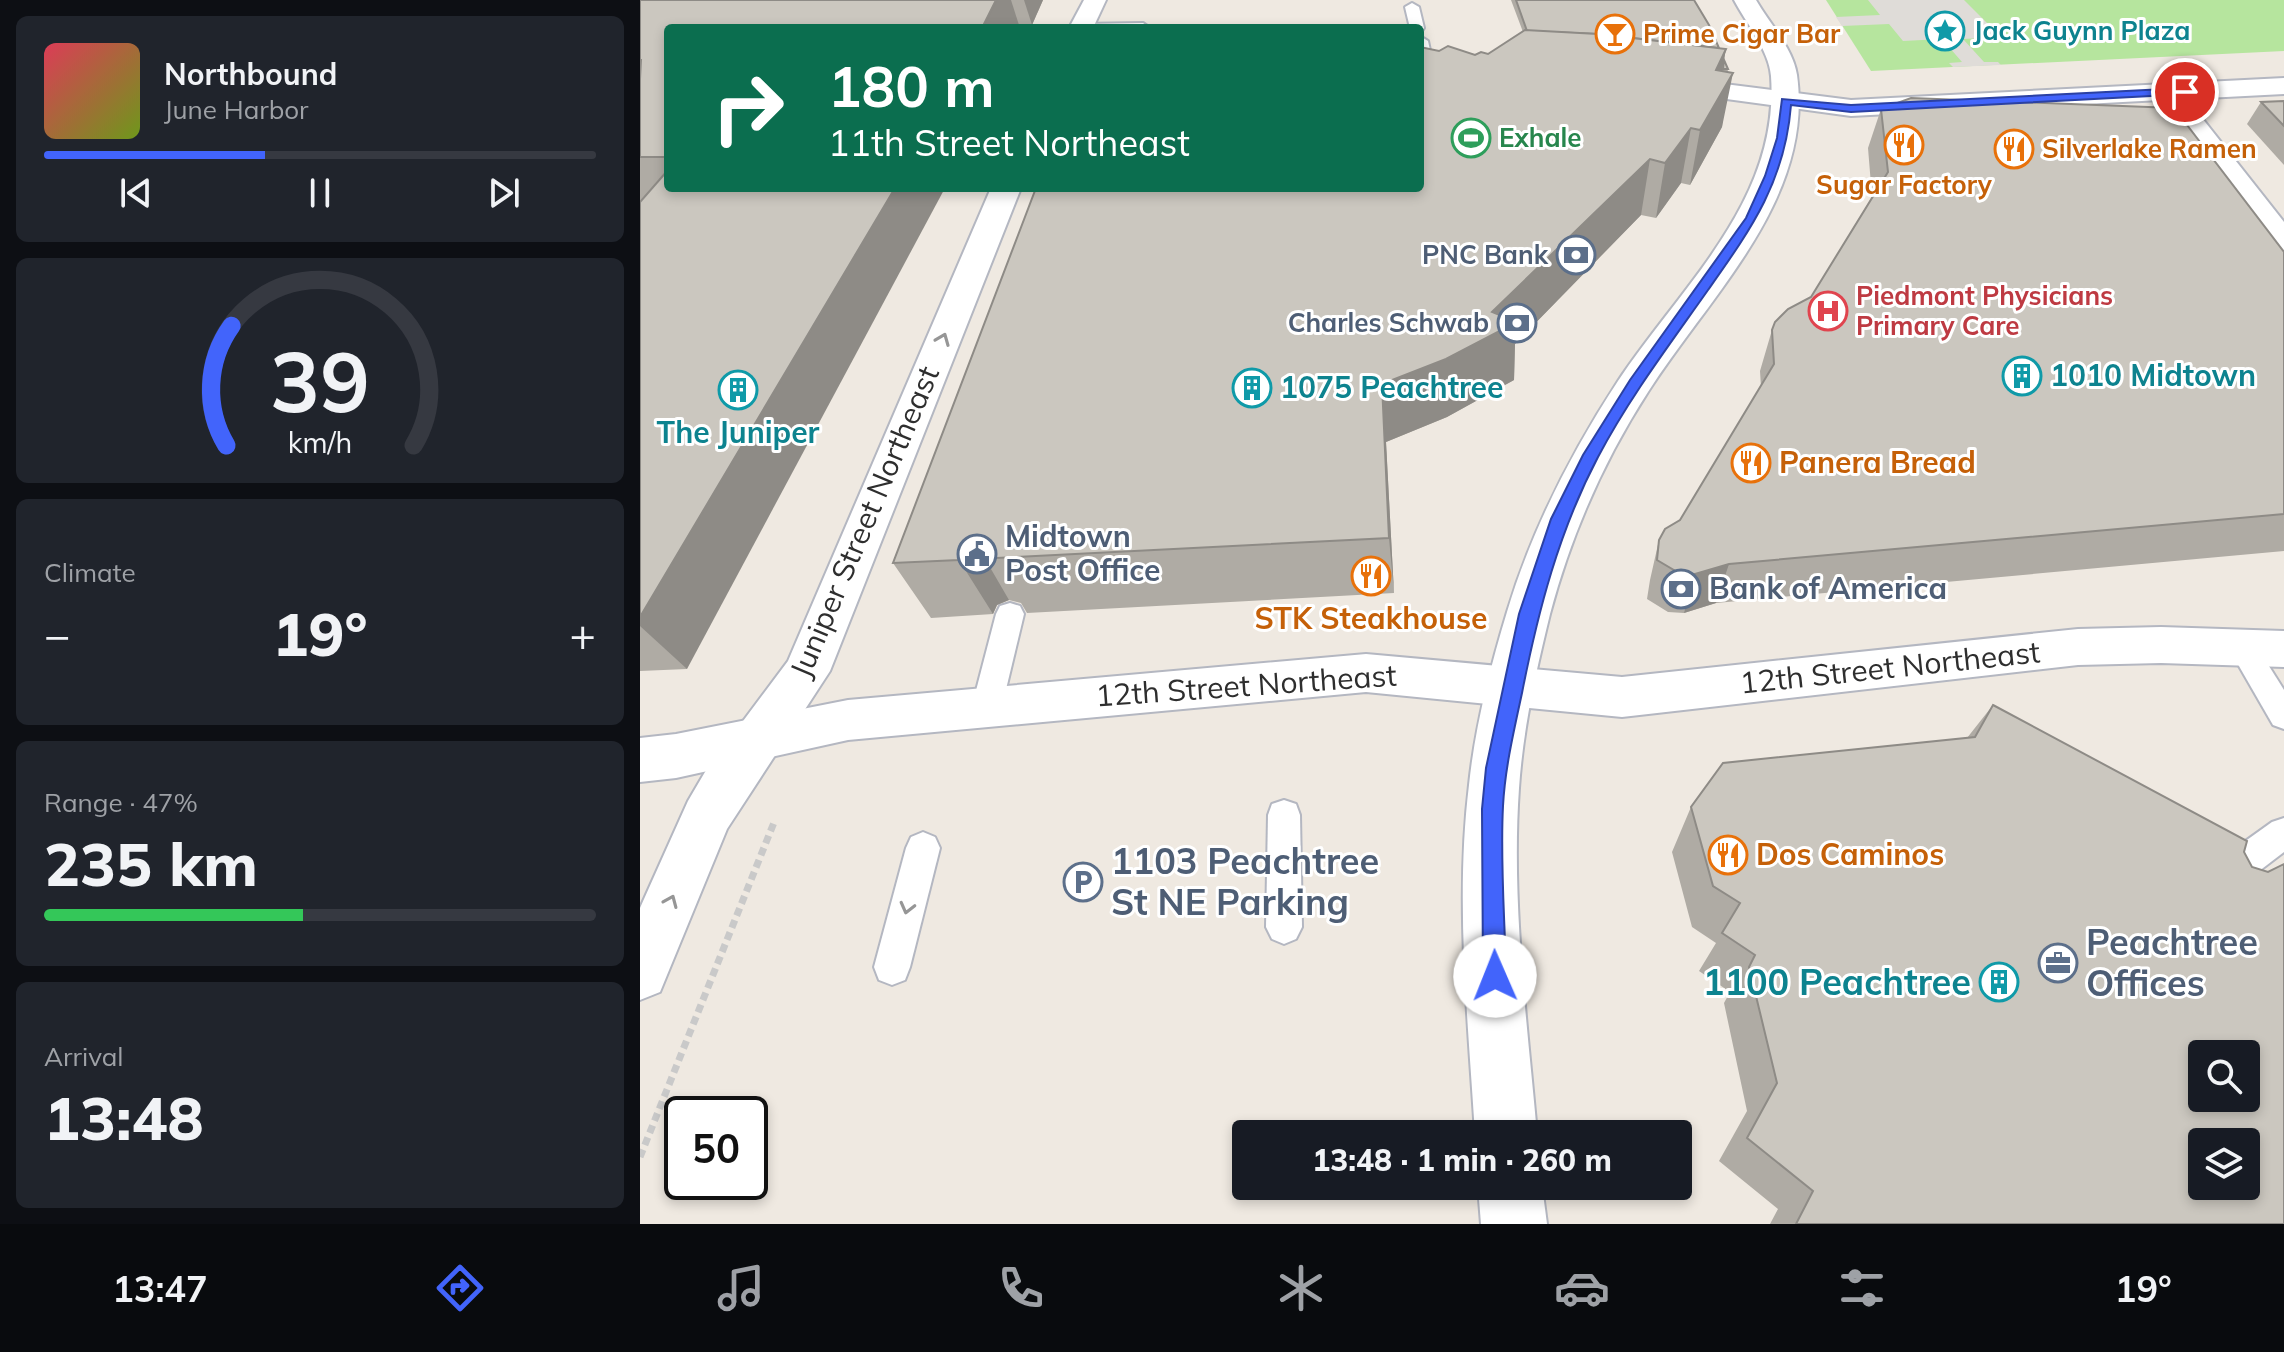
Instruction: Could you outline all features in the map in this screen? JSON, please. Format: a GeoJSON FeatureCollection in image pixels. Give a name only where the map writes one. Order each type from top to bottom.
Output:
{"type":"FeatureCollection","features":[{"type":"Feature","properties":{"kind":"main road"},"geometry":{"type":"LineString","coordinates":[[1083,24],[1095,0]]}},
{"type":"Feature","properties":{"kind":"main road"},"geometry":{"type":"LineString","coordinates":[[1505,1120],[1495,976],[1492,809],[1496,768],[1513,686],[1529,614],[1559,519],[1591,455],[1635,384],[1752,218],[1771,176],[1783,138],[1786,101],[1784,71],[1745,0]]}},
{"type":"Feature","properties":{"kind":"main road"},"geometry":{"type":"LineString","coordinates":[[1424,74],[1456,72]]}},
{"type":"Feature","properties":{"kind":"main road"},"geometry":{"type":"LineString","coordinates":[[1644,82],[1851,108],[2284,86]]}},
{"type":"Feature","properties":{"kind":"main road"},"geometry":{"type":"LineString","coordinates":[[2169,93],[2284,243]]}},
{"type":"Feature","properties":{"kind":"main road","name":"Juniper Street Northeast"},"geometry":{"type":"LineString","coordinates":[[640,972],[706,818],[757,738],[807,671],[1004,192]]}},
{"type":"Feature","properties":{"kind":"main road","name":"12th Street Northeast"},"geometry":{"type":"LineString","coordinates":[[640,760],[676,756],[848,720],[1366,673],[1622,697],[2078,647],[2161,645],[2263,648]]}},
{"type":"Feature","properties":{"kind":"main road"},"geometry":{"type":"LineString","coordinates":[[1511,1200],[1514,1224]]}},
{"type":"Feature","properties":{"kind":"lane"},"geometry":{"type":"LineString","coordinates":[[1412,7],[1416,24]]}},
{"type":"Feature","properties":{"kind":"lane"},"geometry":{"type":"LineString","coordinates":[[987,706],[1010,614]]}},
{"type":"Feature","properties":{"kind":"lane"},"geometry":{"type":"LineString","coordinates":[[2263,648],[2284,716]]}},
{"type":"Feature","properties":{"kind":"lane"},"geometry":{"type":"LineString","coordinates":[[1284,815],[1284,927]]}},
{"type":"Feature","properties":{"kind":"lane"},"geometry":{"type":"LineString","coordinates":[[2200,894],[2284,833]]}},
{"type":"Feature","properties":{"kind":"lane"},"geometry":{"type":"LineString","coordinates":[[892,967],[923,848]]}},
{"type":"Feature","properties":{"kind":"green space"},"geometry":{"type":"Polygon","coordinates":[[[1826,0],[2284,0],[2284,51],[1871,71],[1826,0]]]}},
{"type":"Feature","properties":{"kind":"shaded area","name":"Jack Guynn Plaza"},"geometry":{"type":"Polygon","coordinates":[[[1868,0],[1964,0],[2001,37],[1963,39],[1984,62],[1998,62],[2001,65],[1953,67],[1949,63],[1962,62],[1942,39],[1903,41],[1889,24],[1842,26],[1836,17],[1880,15],[1868,0]]]}},
{"type":"Feature","properties":{"kind":"building"},"geometry":{"type":"Polygon","coordinates":[[[640,0],[996,0],[984,24],[664,24],[664,157],[640,157],[640,0]]]}},
{"type":"Feature","properties":{"kind":"building"},"geometry":{"type":"Polygon","coordinates":[[[1516,0],[1694,0],[1719,48],[1598,34],[1527,31],[1516,0]]]}},
{"type":"Feature","properties":{"kind":"building","name":"1075 Peachtree"},"geometry":{"type":"Polygon","coordinates":[[[1525,30],[1598,34],[1726,49],[1716,70],[1733,73],[1700,130],[1691,128],[1665,163],[1650,159],[1492,312],[1517,322],[1446,359],[1382,384],[1389,538],[996,558],[990,548],[977,545],[964,550],[959,560],[893,563],[1034,192],[1424,192],[1424,48],[1439,51],[1448,46],[1475,55],[1481,52],[1488,54],[1525,30]]]}},
{"type":"Feature","properties":{"kind":"building","name":"1010 Midtown"},"geometry":{"type":"Polygon","coordinates":[[[1911,98],[2174,108],[2284,252],[2284,514],[1729,564],[1695,574],[1679,573],[1657,560],[1659,540],[1665,529],[1680,520],[1774,364],[1772,330],[1775,322],[1788,309],[1811,297],[1888,172],[1881,109],[1911,98]]]}},
{"type":"Feature","properties":{"kind":"building"},"geometry":{"type":"Polygon","coordinates":[[[2284,101],[2284,126],[2261,102],[2284,101]]]}},
{"type":"Feature","properties":{"kind":"building","name":"The Juniper"},"geometry":{"type":"Polygon","coordinates":[[[664,175],[664,192],[893,192],[640,617],[640,202],[664,175]]]}},
{"type":"Feature","properties":{"kind":"building","name":"1100 Peachtree"},"geometry":{"type":"Polygon","coordinates":[[[1993,705],[2247,841],[2244,852],[2252,867],[2268,872],[2284,864],[2284,1224],[1796,1224],[1813,1191],[1747,1138],[1777,1083],[1749,967],[1755,955],[1722,933],[1740,903],[1713,886],[1691,807],[1723,763],[1975,737],[1993,705]]]}},
{"type":"Feature","properties":{"kind":"place","name":"Jack Guynn Plaza"},"geometry":{"type":"Point","coordinates":[1945,31]}},
{"type":"Feature","properties":{"kind":"place","name":"Prime Cigar Bar"},"geometry":{"type":"Point","coordinates":[1615,34]}},
{"type":"Feature","properties":{"kind":"place","name":"Exhale"},"geometry":{"type":"Point","coordinates":[1471,138]}},
{"type":"Feature","properties":{"kind":"place","name":"Sugar Factory"},"geometry":{"type":"Point","coordinates":[1904,145]}},
{"type":"Feature","properties":{"kind":"place","name":"Silverlake Ramen"},"geometry":{"type":"Point","coordinates":[2014,149]}},
{"type":"Feature","properties":{"kind":"place","name":"PNC Bank"},"geometry":{"type":"Point","coordinates":[1576,255]}},
{"type":"Feature","properties":{"kind":"place","name":"Piedmont Physicians Primary Care"},"geometry":{"type":"Point","coordinates":[1828,311]}},
{"type":"Feature","properties":{"kind":"place","name":"Charles Schwab"},"geometry":{"type":"Point","coordinates":[1517,323]}},
{"type":"Feature","properties":{"kind":"place","name":"1010 Midtown"},"geometry":{"type":"Point","coordinates":[2022,376]}},
{"type":"Feature","properties":{"kind":"place","name":"1075 Peachtree"},"geometry":{"type":"Point","coordinates":[1252,388]}},
{"type":"Feature","properties":{"kind":"place","name":"The Juniper"},"geometry":{"type":"Point","coordinates":[738,390]}},
{"type":"Feature","properties":{"kind":"place","name":"Panera Bread"},"geometry":{"type":"Point","coordinates":[1751,463]}},
{"type":"Feature","properties":{"kind":"place","name":"Midtown Post Office"},"geometry":{"type":"Point","coordinates":[977,554]}},
{"type":"Feature","properties":{"kind":"place","name":"STK Steakhouse"},"geometry":{"type":"Point","coordinates":[1371,576]}},
{"type":"Feature","properties":{"kind":"place","name":"Bank of America"},"geometry":{"type":"Point","coordinates":[1681,589]}},
{"type":"Feature","properties":{"kind":"place","name":"Dos Caminos"},"geometry":{"type":"Point","coordinates":[1728,855]}},
{"type":"Feature","properties":{"kind":"place","name":"1103 Peachtree St NE Parking"},"geometry":{"type":"Point","coordinates":[1083,882]}},
{"type":"Feature","properties":{"kind":"place","name":"Peachtree Offices"},"geometry":{"type":"Point","coordinates":[2058,963]}},
{"type":"Feature","properties":{"kind":"place","name":"1100 Peachtree"},"geometry":{"type":"Point","coordinates":[1999,982]}},
{"type":"Feature","properties":{"kind":"route"},"geometry":{"type":"LineString","coordinates":[[1495,976],[1492,809],[1496,768],[1529,614],[1559,519],[1591,455],[1635,384],[1734,249],[1752,218],[1771,176],[1783,138],[1786,101],[1851,108],[2185,92]]}}]}
